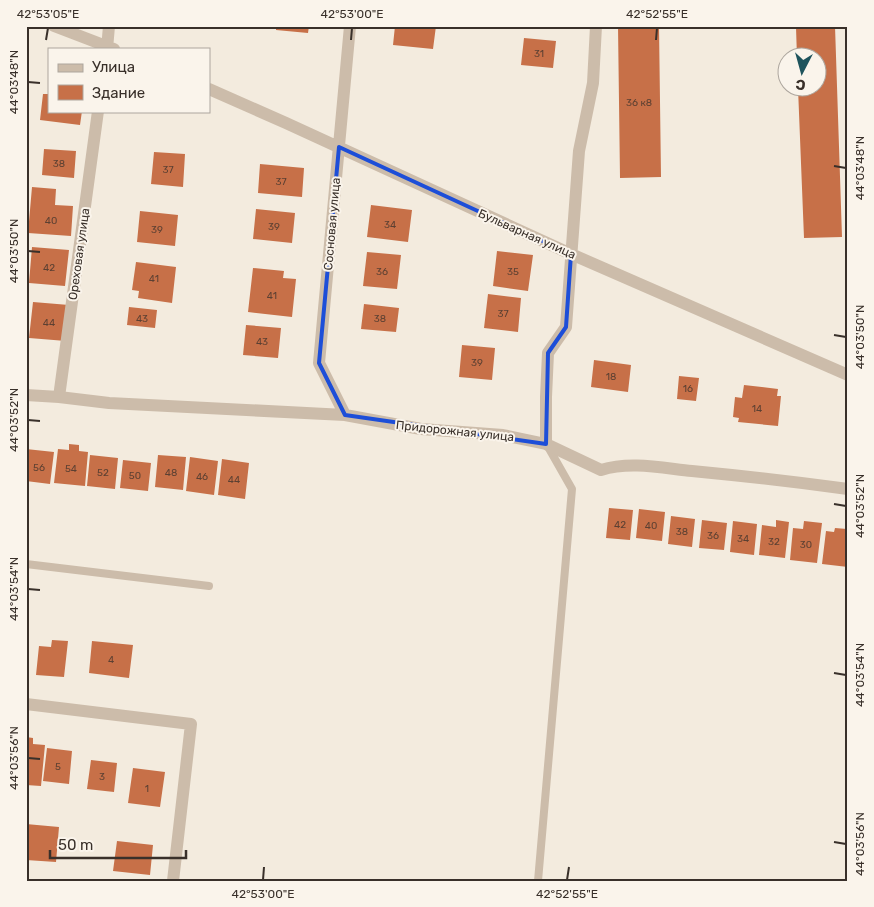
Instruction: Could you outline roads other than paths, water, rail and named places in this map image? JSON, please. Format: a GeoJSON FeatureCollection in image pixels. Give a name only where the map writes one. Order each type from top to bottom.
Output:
{"type":"FeatureCollection","features":[{"type":"Feature","properties":{"kind":"street"},"geometry":{"type":"LineString","coordinates":[[54,26],[110,48],[109,26]]}},
{"type":"Feature","properties":{"kind":"street","name":"Сосновая улица"},"geometry":{"type":"LineString","coordinates":[[345,416],[319,363],[350,26]]}},
{"type":"Feature","properties":{"kind":"street"},"geometry":{"type":"LineString","coordinates":[[546,444],[548,352],[566,327],[579,151],[593,83],[596,26]]}},
{"type":"Feature","properties":{"kind":"street","name":"Бульварная улица"},"geometry":{"type":"LineString","coordinates":[[210,89],[571,254],[848,375]]}},
{"type":"Feature","properties":{"kind":"street","name":"Ореховая улица"},"geometry":{"type":"LineString","coordinates":[[59,397],[98,112]]}},
{"type":"Feature","properties":{"kind":"street","name":"Придорожная улица"},"geometry":{"type":"LineString","coordinates":[[26,395],[109,403],[345,416],[421,429],[503,435],[546,444],[600,470],[617,465],[663,468],[788,480],[848,489]]}},
{"type":"Feature","properties":{"kind":"street"},"geometry":{"type":"LineString","coordinates":[[26,704],[192,724],[173,881]]}},
{"type":"Feature","properties":{"kind":"lane"},"geometry":{"type":"LineString","coordinates":[[538,881],[572,488],[546,444]]}},
{"type":"Feature","properties":{"kind":"lane"},"geometry":{"type":"LineString","coordinates":[[26,564],[209,586]]}}]}
